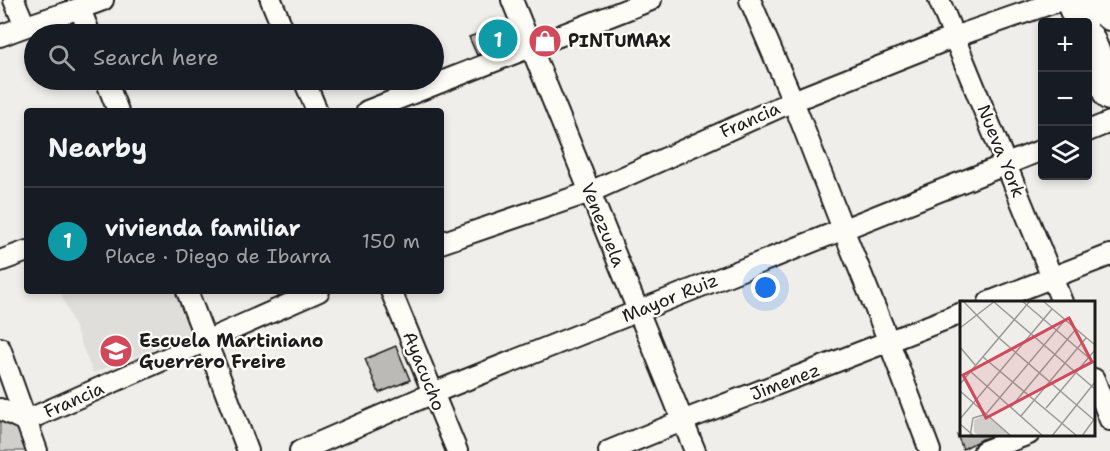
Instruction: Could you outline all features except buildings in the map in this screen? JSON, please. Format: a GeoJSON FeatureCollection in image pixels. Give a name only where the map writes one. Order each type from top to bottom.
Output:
{"type":"FeatureCollection","features":[{"type":"Feature","properties":{"kind":"main road"},"geometry":{"type":"LineString","coordinates":[[1072,0],[1079,18]]}},
{"type":"Feature","properties":{"kind":"main road"},"geometry":{"type":"LineString","coordinates":[[1104,0],[1110,14]]}},
{"type":"Feature","properties":{"kind":"main road"},"geometry":{"type":"LineString","coordinates":[[1092,49],[1110,94]]}},
{"type":"Feature","properties":{"kind":"street"},"geometry":{"type":"LineString","coordinates":[[14,0],[24,24]]}},
{"type":"Feature","properties":{"kind":"street"},"geometry":{"type":"LineString","coordinates":[[31,24],[103,0]]}},
{"type":"Feature","properties":{"kind":"street"},"geometry":{"type":"LineString","coordinates":[[271,0],[281,24]]}},
{"type":"Feature","properties":{"kind":"street","name":"Venezuela"},"geometry":{"type":"LineString","coordinates":[[512,0],[695,451]]}},
{"type":"Feature","properties":{"kind":"street"},"geometry":{"type":"LineString","coordinates":[[444,81],[651,0]]}},
{"type":"Feature","properties":{"kind":"street"},"geometry":{"type":"LineString","coordinates":[[750,0],[793,101],[930,451]]}},
{"type":"Feature","properties":{"kind":"street","name":"Nueva York"},"geometry":{"type":"LineString","coordinates":[[939,0],[1061,301]]}},
{"type":"Feature","properties":{"kind":"street","name":"Francia"},"geometry":{"type":"LineString","coordinates":[[444,242],[590,192],[793,101],[954,37],[1061,0]]}},
{"type":"Feature","properties":{"kind":"street"},"geometry":{"type":"LineString","coordinates":[[80,9],[86,24]]}},
{"type":"Feature","properties":{"kind":"street"},"geometry":{"type":"LineString","coordinates":[[0,36],[24,26]]}},
{"type":"Feature","properties":{"kind":"street"},"geometry":{"type":"LineString","coordinates":[[110,90],[117,108]]}},
{"type":"Feature","properties":{"kind":"street"},"geometry":{"type":"LineString","coordinates":[[308,90],[316,108]]}},
{"type":"Feature","properties":{"kind":"street"},"geometry":{"type":"LineString","coordinates":[[375,108],[421,90]]}},
{"type":"Feature","properties":{"kind":"street"},"geometry":{"type":"LineString","coordinates":[[1092,129],[1110,122]]}},
{"type":"Feature","properties":{"kind":"street","name":"Mayor Ruiz"},"geometry":{"type":"LineString","coordinates":[[300,451],[433,393],[1038,152]]}},
{"type":"Feature","properties":{"kind":"street"},"geometry":{"type":"LineString","coordinates":[[0,261],[24,252]]}},
{"type":"Feature","properties":{"kind":"street"},"geometry":{"type":"LineString","coordinates":[[994,301],[1110,255]]}},
{"type":"Feature","properties":{"kind":"street"},"geometry":{"type":"LineString","coordinates":[[188,294],[248,451]]}},
{"type":"Feature","properties":{"kind":"street","name":"Francia"},"geometry":{"type":"LineString","coordinates":[[25,421],[313,294]]}},
{"type":"Feature","properties":{"kind":"street","name":"Ayacucho"},"geometry":{"type":"LineString","coordinates":[[392,294],[457,451]]}},
{"type":"Feature","properties":{"kind":"street","name":"Jimenez"},"geometry":{"type":"LineString","coordinates":[[609,451],[960,315]]}},
{"type":"Feature","properties":{"kind":"street"},"geometry":{"type":"LineString","coordinates":[[0,348],[37,451]]}},
{"type":"Feature","properties":{"kind":"street"},"geometry":{"type":"LineString","coordinates":[[1095,382],[1105,410]]}},
{"type":"Feature","properties":{"kind":"street"},"geometry":{"type":"LineString","coordinates":[[0,409],[25,421]]}},
{"type":"Feature","properties":{"kind":"street"},"geometry":{"type":"LineString","coordinates":[[984,451],[1026,436]]}},
{"type":"Feature","properties":{"kind":"shaded area","name":"Escuela Martiniano Guerrero Freire"},"geometry":{"type":"Polygon","coordinates":[[[61,294],[191,294],[205,329],[93,373],[61,294]]]}},
{"type":"Feature","properties":{"kind":"shaded area"},"geometry":{"type":"Polygon","coordinates":[[[0,404],[40,451],[0,451],[0,404]]]}},
{"type":"Feature","properties":{"kind":"place","name":"vivienda familiar"},"geometry":{"type":"Point","coordinates":[498,39]}},
{"type":"Feature","properties":{"kind":"place","name":"PINTUMAX"},"geometry":{"type":"Point","coordinates":[545,41]}},
{"type":"Feature","properties":{"kind":"place","name":"Escuela Martiniano Guerrero Freire"},"geometry":{"type":"Point","coordinates":[116,351]}}]}
